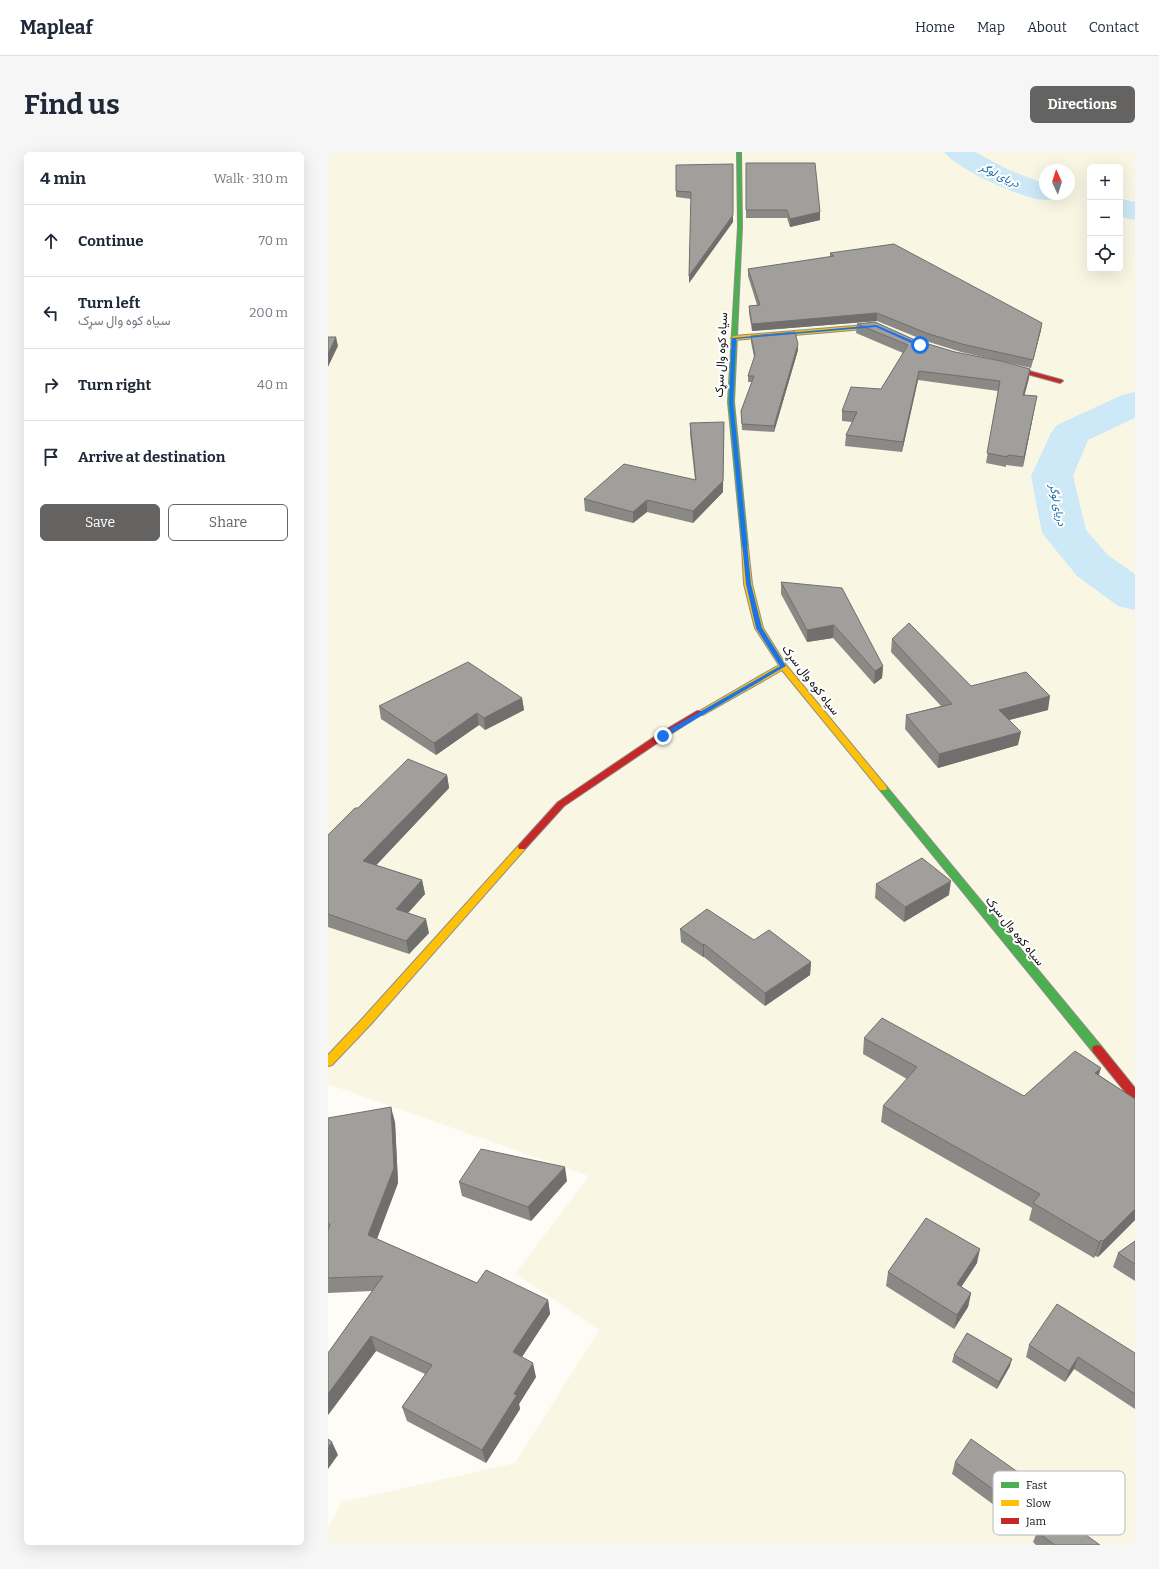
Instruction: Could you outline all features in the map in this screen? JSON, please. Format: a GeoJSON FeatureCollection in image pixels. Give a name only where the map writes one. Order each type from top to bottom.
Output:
{"type":"FeatureCollection","features":[{"type":"Feature","properties":{"kind":"street","name":"سیاه کوه وال سړک"},"geometry":{"type":"LineString","coordinates":[[739,152],[740,227],[731,402],[748,584],[759,628],[783,666],[1135,1096]]}},
{"type":"Feature","properties":{"kind":"street"},"geometry":{"type":"LineString","coordinates":[[734,338],[876,326],[891,333]]}},
{"type":"Feature","properties":{"kind":"street"},"geometry":{"type":"LineString","coordinates":[[994,364],[1060,381]]}},
{"type":"Feature","properties":{"kind":"street"},"geometry":{"type":"LineString","coordinates":[[328,1062],[367,1021],[465,909],[561,804],[663,736],[783,666]]}},
{"type":"Feature","properties":{"kind":"shaded area"},"geometry":{"type":"Polygon","coordinates":[[[328,152],[1135,152],[1135,1545],[328,1545],[328,1528],[342,1502],[515,1463],[599,1330],[515,1274],[589,1176],[328,1084],[328,152]]]}},
{"type":"Feature","properties":{"kind":"building"},"geometry":{"type":"Polygon","coordinates":[[[746,163],[815,163],[820,212],[790,219],[787,210],[746,210],[746,163]]]}},
{"type":"Feature","properties":{"kind":"building"},"geometry":{"type":"Polygon","coordinates":[[[733,164],[733,215],[689,276],[691,192],[676,191],[676,165],[733,164]]]}},
{"type":"Feature","properties":{"kind":"building"},"geometry":{"type":"Polygon","coordinates":[[[894,244],[1042,323],[1033,360],[962,344],[926,333],[877,313],[752,324],[749,306],[760,305],[748,269],[834,256],[830,253],[894,244]]]}},
{"type":"Feature","properties":{"kind":"building"},"geometry":{"type":"Polygon","coordinates":[[[875,322],[915,340],[955,352],[1001,361],[1030,369],[1023,395],[1037,396],[1024,457],[1008,455],[1007,457],[987,453],[1000,381],[919,371],[903,442],[846,435],[857,412],[842,411],[851,387],[881,389],[908,345],[857,324],[875,322]]]}},
{"type":"Feature","properties":{"kind":"building"},"geometry":{"type":"Polygon","coordinates":[[[795,332],[798,344],[774,426],[742,424],[741,411],[754,376],[748,376],[755,355],[751,336],[795,332]]]}},
{"type":"Feature","properties":{"kind":"building"},"geometry":{"type":"Polygon","coordinates":[[[328,337],[336,337],[328,354],[328,337]]]}},
{"type":"Feature","properties":{"kind":"building"},"geometry":{"type":"Polygon","coordinates":[[[724,422],[723,481],[693,511],[647,500],[633,512],[584,499],[624,464],[696,480],[690,423],[724,422]]]}},
{"type":"Feature","properties":{"kind":"building"},"geometry":{"type":"Polygon","coordinates":[[[781,582],[842,588],[883,666],[875,671],[834,625],[807,630],[781,582]]]}},
{"type":"Feature","properties":{"kind":"building"},"geometry":{"type":"Polygon","coordinates":[[[909,623],[971,686],[1026,672],[1050,696],[999,710],[1021,732],[939,754],[906,715],[952,704],[892,639],[909,623]]]}},
{"type":"Feature","properties":{"kind":"building"},"geometry":{"type":"Polygon","coordinates":[[[468,662],[522,698],[484,718],[477,713],[434,743],[379,706],[468,662]]]}},
{"type":"Feature","properties":{"kind":"building"},"geometry":{"type":"Polygon","coordinates":[[[408,759],[447,775],[363,861],[422,880],[396,909],[426,919],[406,941],[328,914],[328,835],[408,759]]]}},
{"type":"Feature","properties":{"kind":"building"},"geometry":{"type":"Polygon","coordinates":[[[922,858],[951,881],[905,907],[876,884],[922,858]]]}},
{"type":"Feature","properties":{"kind":"building"},"geometry":{"type":"Polygon","coordinates":[[[707,909],[754,940],[769,930],[811,962],[765,993],[704,944],[703,945],[680,929],[707,909]]]}},
{"type":"Feature","properties":{"kind":"building"},"geometry":{"type":"Polygon","coordinates":[[[882,1018],[1024,1096],[1075,1051],[1101,1068],[1095,1073],[1135,1099],[1135,1209],[1103,1241],[1101,1240],[1099,1242],[1033,1203],[1040,1194],[883,1106],[917,1067],[864,1038],[882,1018]]]}},
{"type":"Feature","properties":{"kind":"building"},"geometry":{"type":"Polygon","coordinates":[[[391,1107],[394,1168],[368,1235],[477,1283],[486,1270],[548,1300],[513,1352],[533,1363],[514,1394],[517,1395],[482,1450],[402,1407],[432,1365],[371,1336],[328,1394],[328,1353],[383,1276],[328,1278],[328,1231],[330,1224],[328,1224],[328,1118],[391,1107]]]}},
{"type":"Feature","properties":{"kind":"building"},"geometry":{"type":"Polygon","coordinates":[[[481,1149],[565,1167],[528,1207],[459,1182],[481,1149]]]}},
{"type":"Feature","properties":{"kind":"building"},"geometry":{"type":"Polygon","coordinates":[[[926,1218],[980,1249],[957,1284],[971,1293],[957,1315],[888,1272],[926,1218]]]}},
{"type":"Feature","properties":{"kind":"building"},"geometry":{"type":"Polygon","coordinates":[[[1135,1241],[1135,1264],[1118,1253],[1135,1241]]]}},
{"type":"Feature","properties":{"kind":"building"},"geometry":{"type":"Polygon","coordinates":[[[1057,1304],[1135,1353],[1135,1394],[1078,1357],[1069,1371],[1029,1345],[1057,1304]]]}},
{"type":"Feature","properties":{"kind":"building"},"geometry":{"type":"Polygon","coordinates":[[[967,1333],[1012,1359],[999,1382],[954,1355],[967,1333]]]}},
{"type":"Feature","properties":{"kind":"building"},"geometry":{"type":"Polygon","coordinates":[[[328,1439],[332,1442],[328,1448],[328,1439]]]}},
{"type":"Feature","properties":{"kind":"building"},"geometry":{"type":"Polygon","coordinates":[[[971,1439],[1016,1471],[993,1471],[993,1489],[955,1462],[971,1439]]]}},
{"type":"Feature","properties":{"kind":"building"},"geometry":{"type":"Polygon","coordinates":[[[1041,1535],[1086,1535],[1100,1545],[1055,1545],[1041,1535]]]}},
{"type":"Feature","properties":{"kind":"waterway","name":"دریای لوگر"},"geometry":{"type":"LineString","coordinates":[[957,152],[999,176],[1039,190]]}},
{"type":"Feature","properties":{"kind":"waterway","name":"دریای لوگر"},"geometry":{"type":"LineString","coordinates":[[1123,209],[1135,211]]}},
{"type":"Feature","properties":{"kind":"waterway","name":"دریای لوگر"},"geometry":{"type":"LineString","coordinates":[[1135,403],[1071,433],[1052,476],[1064,533],[1093,566],[1135,596]]}},
{"type":"Feature","properties":{"kind":"traffic: fast"},"geometry":{"type":"LineString","coordinates":[[739,152],[740,227],[731,402],[745,547]]}},
{"type":"Feature","properties":{"kind":"traffic: fast"},"geometry":{"type":"LineString","coordinates":[[883,788],[1097,1049]]}},
{"type":"Feature","properties":{"kind":"traffic: slow"},"geometry":{"type":"LineString","coordinates":[[734,338],[877,326],[885,330]]}},
{"type":"Feature","properties":{"kind":"traffic: slow"},"geometry":{"type":"LineString","coordinates":[[745,547],[748,584],[759,628],[783,666],[883,788]]}},
{"type":"Feature","properties":{"kind":"traffic: slow"},"geometry":{"type":"LineString","coordinates":[[700,713],[783,666]]}},
{"type":"Feature","properties":{"kind":"traffic: slow"},"geometry":{"type":"LineString","coordinates":[[328,1062],[367,1021],[522,847]]}},
{"type":"Feature","properties":{"kind":"traffic: jam"},"geometry":{"type":"LineString","coordinates":[[1000,365],[1060,381]]}},
{"type":"Feature","properties":{"kind":"traffic: jam"},"geometry":{"type":"LineString","coordinates":[[522,847],[561,804],[663,735],[700,713]]}},
{"type":"Feature","properties":{"kind":"traffic: jam"},"geometry":{"type":"LineString","coordinates":[[1097,1049],[1135,1096]]}},
{"type":"Feature","properties":{"kind":"route"},"geometry":{"type":"LineString","coordinates":[[663,736],[783,666],[759,628],[748,584],[731,402],[734,338],[876,326],[920,345]]}}]}
